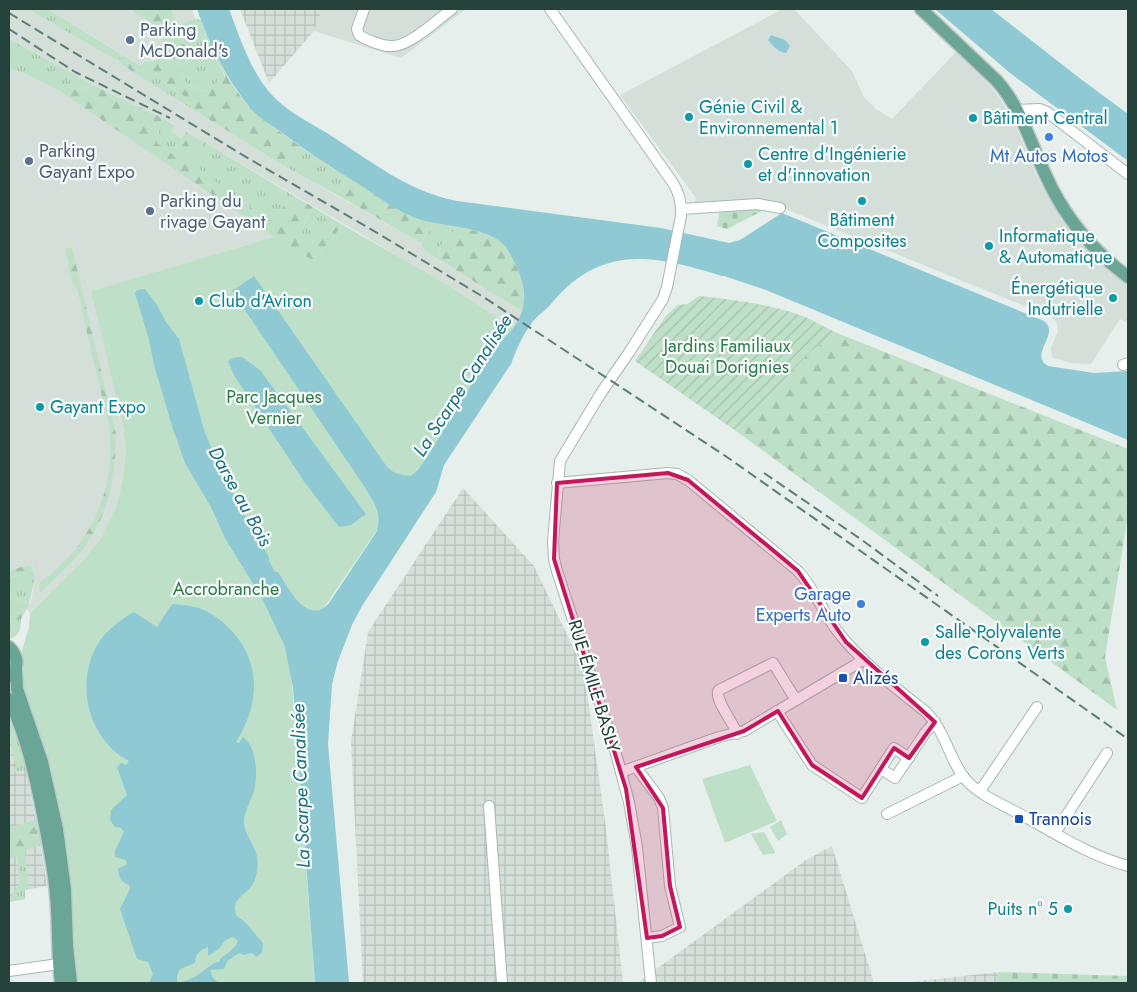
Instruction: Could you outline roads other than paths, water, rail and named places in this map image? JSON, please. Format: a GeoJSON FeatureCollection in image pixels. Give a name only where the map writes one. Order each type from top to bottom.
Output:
{"type":"FeatureCollection","features":[{"type":"Feature","properties":{"kind":"main road"},"geometry":{"type":"LineString","coordinates":[[922,9],[997,81],[1007,93],[1017,110],[1048,183],[1062,206],[1094,247],[1128,277]]}},
{"type":"Feature","properties":{"kind":"main road"},"geometry":{"type":"LineString","coordinates":[[9,647],[16,658],[17,690],[32,729],[47,780],[59,837],[66,890],[67,946],[71,983]]}},
{"type":"Feature","properties":{"kind":"main road"},"geometry":{"type":"LineString","coordinates":[[9,680],[16,669]]}},
{"type":"Feature","properties":{"kind":"main road"},"geometry":{"type":"LineString","coordinates":[[9,699],[19,721],[30,758],[51,859],[57,905],[61,983]]}},
{"type":"Feature","properties":{"kind":"street"},"geometry":{"type":"LineString","coordinates":[[364,9],[357,29],[359,34],[388,46],[408,41],[452,9]]}},
{"type":"Feature","properties":{"kind":"street"},"geometry":{"type":"LineString","coordinates":[[550,9],[673,183],[679,194],[682,209],[758,204],[780,208]]}},
{"type":"Feature","properties":{"kind":"street"},"geometry":{"type":"LineString","coordinates":[[1017,110],[1040,109],[1044,111],[1128,174]]}},
{"type":"Feature","properties":{"kind":"street","name":"RUE ÉMILE BASLY"},"geometry":{"type":"LineString","coordinates":[[651,983],[635,838],[621,772],[554,559],[553,541],[558,467],[561,458],[666,292],[682,209]]}},
{"type":"Feature","properties":{"kind":"street"},"geometry":{"type":"LineString","coordinates":[[557,483],[668,473],[684,477],[798,571],[808,583],[835,629],[846,642],[935,722],[963,776],[969,783],[1096,856],[1128,866]]}},
{"type":"Feature","properties":{"kind":"street"},"geometry":{"type":"LineString","coordinates":[[621,772],[715,739],[744,731],[863,659]]}},
{"type":"Feature","properties":{"kind":"street"},"geometry":{"type":"LineString","coordinates":[[737,734],[733,723],[718,698],[718,691],[721,688],[773,663],[796,700]]}},
{"type":"Feature","properties":{"kind":"street"},"geometry":{"type":"LineString","coordinates":[[980,791],[1037,707]]}},
{"type":"Feature","properties":{"kind":"street"},"geometry":{"type":"LineString","coordinates":[[778,711],[812,764],[862,798],[894,748],[909,758]]}},
{"type":"Feature","properties":{"kind":"street"},"geometry":{"type":"LineString","coordinates":[[881,769],[896,778],[925,733],[935,722]]}},
{"type":"Feature","properties":{"kind":"street"},"geometry":{"type":"LineString","coordinates":[[1055,833],[1107,753]]}},
{"type":"Feature","properties":{"kind":"street","name":"RUE ÉMILE BASLY"},"geometry":{"type":"LineString","coordinates":[[636,767],[658,795],[663,808],[670,886],[680,926],[662,936],[647,938]]}},
{"type":"Feature","properties":{"kind":"street"},"geometry":{"type":"LineString","coordinates":[[887,814],[963,776]]}},
{"type":"Feature","properties":{"kind":"street"},"geometry":{"type":"LineString","coordinates":[[489,806],[502,983]]}},
{"type":"Feature","properties":{"kind":"street"},"geometry":{"type":"LineString","coordinates":[[9,971],[59,964]]}},
{"type":"Feature","properties":{"kind":"water"},"geometry":{"type":"Polygon","coordinates":[[[197,9],[229,9],[246,53],[257,75],[271,94],[283,105],[373,164],[405,182],[439,197],[661,228],[729,243],[740,240],[782,213],[1044,321],[1048,326],[1049,332],[1041,356],[1048,366],[1094,373],[1128,371],[1128,440],[766,290],[724,276],[674,263],[630,259],[609,263],[589,271],[570,284],[537,317],[525,333],[511,364],[444,465],[436,492],[362,606],[352,625],[338,661],[332,684],[328,744],[349,983],[315,983],[293,688],[285,647],[263,600],[225,538],[211,507],[185,463],[154,365],[149,340],[135,293],[137,290],[145,289],[179,339],[204,430],[219,467],[250,526],[269,557],[275,572],[278,572],[299,602],[306,608],[314,611],[321,609],[329,603],[377,531],[378,512],[364,486],[232,291],[254,276],[387,467],[398,474],[411,476],[427,457],[492,351],[517,322],[522,312],[524,291],[510,253],[495,238],[475,231],[422,220],[405,213],[300,146],[251,109],[227,74],[207,35],[197,9]]]}},
{"type":"Feature","properties":{"kind":"water"},"geometry":{"type":"Polygon","coordinates":[[[935,9],[991,9],[1128,114],[1128,161],[1010,73],[935,9]]]}},
{"type":"Feature","properties":{"kind":"water"},"geometry":{"type":"Polygon","coordinates":[[[771,35],[785,40],[790,46],[786,53],[774,47],[768,40],[771,35]]]}},
{"type":"Feature","properties":{"kind":"water"},"geometry":{"type":"Polygon","coordinates":[[[236,357],[242,357],[260,370],[366,514],[351,525],[339,527],[305,483],[234,375],[228,361],[236,357]]]}},
{"type":"Feature","properties":{"kind":"water"},"geometry":{"type":"Polygon","coordinates":[[[172,604],[201,609],[225,624],[242,645],[249,658],[253,672],[253,700],[244,728],[236,742],[239,743],[243,737],[248,742],[254,755],[255,785],[246,811],[244,824],[258,863],[253,884],[236,903],[235,911],[237,916],[245,922],[263,943],[262,952],[257,957],[252,953],[243,955],[240,953],[228,960],[224,969],[210,970],[213,978],[219,983],[179,983],[195,977],[214,963],[219,962],[237,944],[238,941],[233,937],[226,940],[208,956],[208,947],[200,951],[195,963],[180,969],[177,975],[177,983],[149,983],[153,974],[148,962],[137,959],[120,909],[130,889],[129,885],[120,879],[118,872],[118,869],[127,864],[126,860],[115,857],[115,851],[124,832],[121,828],[115,827],[110,820],[111,810],[127,795],[117,767],[121,763],[126,765],[129,761],[103,739],[94,724],[86,691],[91,657],[106,633],[134,612],[157,627],[172,604]]]}},
{"type":"Feature","properties":{"kind":"railway"},"geometry":{"type":"LineString","coordinates":[[9,13],[241,154],[485,298],[724,455],[1128,739]]}},
{"type":"Feature","properties":{"kind":"railway"},"geometry":{"type":"LineString","coordinates":[[9,29],[75,72],[170,118]]}},
{"type":"Feature","properties":{"kind":"railway"},"geometry":{"type":"LineString","coordinates":[[764,473],[862,540],[938,596]]}},
{"type":"Feature","properties":{"kind":"place","name":"Parking McDonald's"},"geometry":{"type":"Point","coordinates":[130,40]}},
{"type":"Feature","properties":{"kind":"place","name":"Génie Civil & Environnemental 1"},"geometry":{"type":"Point","coordinates":[689,117]}},
{"type":"Feature","properties":{"kind":"place","name":"Bâtiment Central"},"geometry":{"type":"Point","coordinates":[973,118]}},
{"type":"Feature","properties":{"kind":"place","name":"Mt Autos Motos"},"geometry":{"type":"Point","coordinates":[1049,137]}},
{"type":"Feature","properties":{"kind":"place","name":"Parking Gayant Expo"},"geometry":{"type":"Point","coordinates":[29,161]}},
{"type":"Feature","properties":{"kind":"place","name":"Centre d'Ingénierie et d'innovation"},"geometry":{"type":"Point","coordinates":[748,164]}},
{"type":"Feature","properties":{"kind":"place","name":"Bâtiment Composites"},"geometry":{"type":"Point","coordinates":[862,201]}},
{"type":"Feature","properties":{"kind":"place","name":"Parking du rivage Gayant"},"geometry":{"type":"Point","coordinates":[150,211]}},
{"type":"Feature","properties":{"kind":"place","name":"Informatique & Automatique"},"geometry":{"type":"Point","coordinates":[989,246]}},
{"type":"Feature","properties":{"kind":"place","name":"Énergétique Indutrielle"},"geometry":{"type":"Point","coordinates":[1113,298]}},
{"type":"Feature","properties":{"kind":"place","name":"Club d'Aviron"},"geometry":{"type":"Point","coordinates":[199,301]}},
{"type":"Feature","properties":{"kind":"place","name":"Gayant Expo"},"geometry":{"type":"Point","coordinates":[40,407]}},
{"type":"Feature","properties":{"kind":"place","name":"Garage Experts Auto"},"geometry":{"type":"Point","coordinates":[861,604]}},
{"type":"Feature","properties":{"kind":"place","name":"Salle Polyvalente des Corons Verts"},"geometry":{"type":"Point","coordinates":[925,642]}},
{"type":"Feature","properties":{"kind":"place","name":"Alizés"},"geometry":{"type":"Point","coordinates":[843,678]}},
{"type":"Feature","properties":{"kind":"place","name":"Trannois"},"geometry":{"type":"Point","coordinates":[1019,819]}},
{"type":"Feature","properties":{"kind":"place","name":"Puits n° 5"},"geometry":{"type":"Point","coordinates":[1068,909]}},
{"type":"Feature","properties":{"kind":"park label","name":"Jardins Familiaux Douai Dorignies"},"geometry":{"type":"Point","coordinates":[727,356]}},
{"type":"Feature","properties":{"kind":"park label","name":"Parc Jacques Vernier"},"geometry":{"type":"Point","coordinates":[274,407]}},
{"type":"Feature","properties":{"kind":"park label","name":"Accrobranche"},"geometry":{"type":"Point","coordinates":[226,589]}},
{"type":"Feature","properties":{"kind":"water label","name":"La Scarpe Canalisée"},"geometry":{"type":"Point","coordinates":[462,385]}},
{"type":"Feature","properties":{"kind":"water label","name":"Darse au Bois"},"geometry":{"type":"Point","coordinates":[241,496]}},
{"type":"Feature","properties":{"kind":"water label","name":"La Scarpe Canalisée"},"geometry":{"type":"Point","coordinates":[300,786]}}]}
